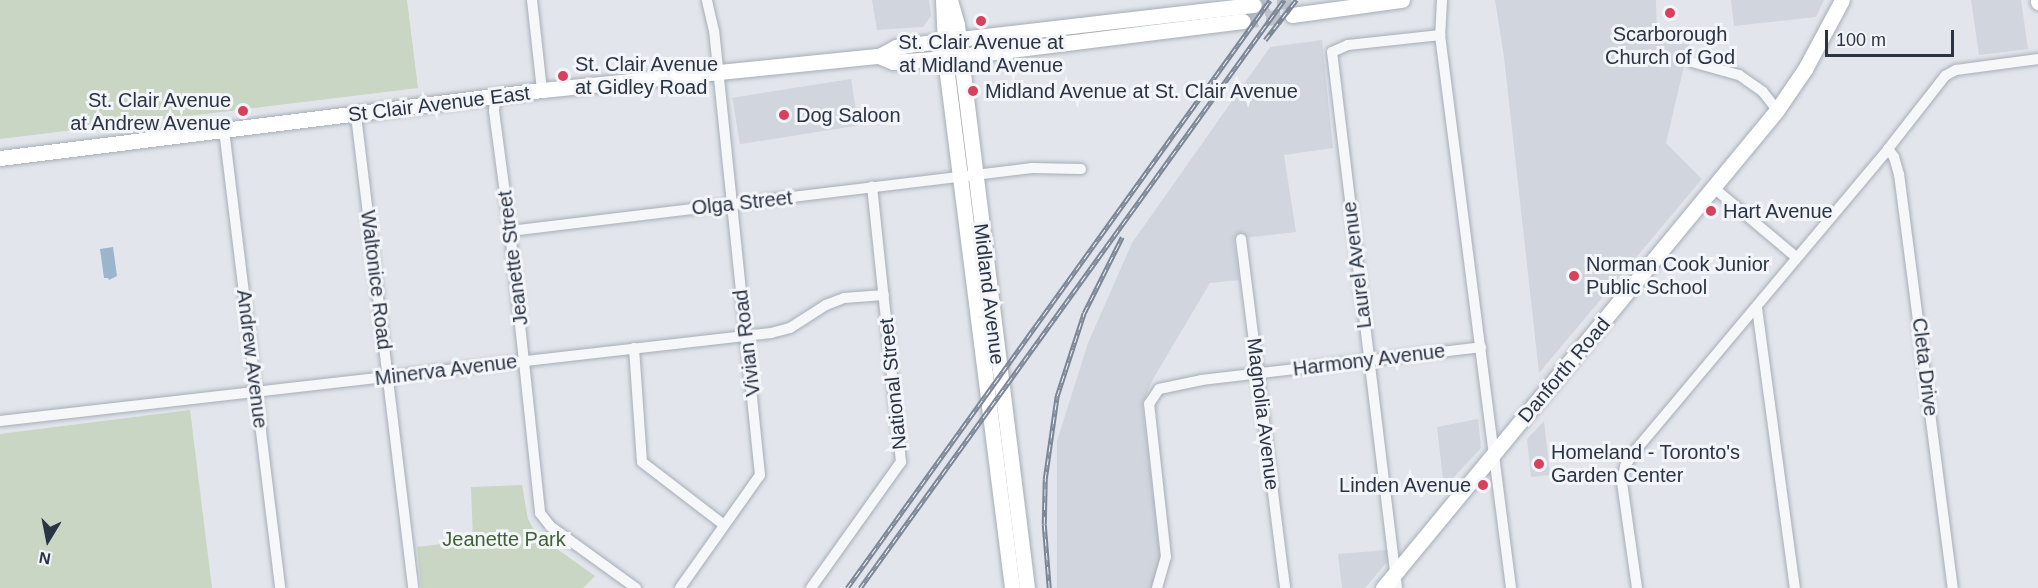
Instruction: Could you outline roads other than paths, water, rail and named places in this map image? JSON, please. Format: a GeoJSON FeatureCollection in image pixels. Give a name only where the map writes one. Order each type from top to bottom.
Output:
{"type":"FeatureCollection","features":[{"type":"Feature","properties":{"kind":"main road","name":"Midland Avenue"},"geometry":{"type":"LineString","coordinates":[[943,0],[951,40]]}},
{"type":"Feature","properties":{"kind":"main road","name":"Midland Avenue"},"geometry":{"type":"LineString","coordinates":[[950,0],[952,58],[1012,588]]}},
{"type":"Feature","properties":{"kind":"main road"},"geometry":{"type":"LineString","coordinates":[[1292,15],[1402,0]]}},
{"type":"Feature","properties":{"kind":"main road","name":"Danforth Road"},"geometry":{"type":"LineString","coordinates":[[1383,588],[1396,580],[1494,454],[1777,110],[1805,69],[1842,0]]}},
{"type":"Feature","properties":{"kind":"main road","name":"St Clair Avenue East"},"geometry":{"type":"LineString","coordinates":[[0,158],[543,90],[879,56],[896,47],[1254,5]]}},
{"type":"Feature","properties":{"kind":"main road","name":"St Clair Avenue East"},"geometry":{"type":"LineString","coordinates":[[879,56],[893,62],[952,58],[1243,21]]}},
{"type":"Feature","properties":{"kind":"main road","name":"Midland Avenue"},"geometry":{"type":"LineString","coordinates":[[967,176],[1027,588]]}},
{"type":"Feature","properties":{"kind":"street"},"geometry":{"type":"LineString","coordinates":[[532,0],[543,90]]}},
{"type":"Feature","properties":{"kind":"street","name":"Vivian Road"},"geometry":{"type":"LineString","coordinates":[[680,588],[760,475],[712,21],[707,0]]}},
{"type":"Feature","properties":{"kind":"street"},"geometry":{"type":"LineString","coordinates":[[1442,0],[1440,35],[1511,588]]}},
{"type":"Feature","properties":{"kind":"street","name":"Laurel Avenue"},"geometry":{"type":"LineString","coordinates":[[1396,580],[1332,52],[1348,45],[1440,35]]}},
{"type":"Feature","properties":{"kind":"street"},"geometry":{"type":"LineString","coordinates":[[1637,588],[1622,482],[1625,466],[1757,308],[1796,257],[1888,149],[1945,76],[1966,68],[2038,59]]}},
{"type":"Feature","properties":{"kind":"street"},"geometry":{"type":"LineString","coordinates":[[1692,62],[1739,75],[1763,92],[1777,110]]}},
{"type":"Feature","properties":{"kind":"street","name":"Jeanette Street"},"geometry":{"type":"LineString","coordinates":[[496,96],[494,111],[525,361],[540,513],[550,525],[636,588]]}},
{"type":"Feature","properties":{"kind":"street","name":"Waltonice Road"},"geometry":{"type":"LineString","coordinates":[[356,115],[413,588]]}},
{"type":"Feature","properties":{"kind":"street","name":"Andrew Avenue"},"geometry":{"type":"LineString","coordinates":[[224,130],[280,588]]}},
{"type":"Feature","properties":{"kind":"street","name":"Cleta Drive"},"geometry":{"type":"LineString","coordinates":[[1888,149],[1894,157],[1899,174],[1953,588]]}},
{"type":"Feature","properties":{"kind":"street","name":"Olga Street"},"geometry":{"type":"LineString","coordinates":[[510,231],[1032,168],[1081,169]]}},
{"type":"Feature","properties":{"kind":"street","name":"National Street"},"geometry":{"type":"LineString","coordinates":[[811,588],[901,462],[872,187]]}},
{"type":"Feature","properties":{"kind":"street"},"geometry":{"type":"LineString","coordinates":[[1714,188],[1796,257]]}},
{"type":"Feature","properties":{"kind":"street","name":"Magnolia Avenue"},"geometry":{"type":"LineString","coordinates":[[1241,239],[1285,588]]}},
{"type":"Feature","properties":{"kind":"street","name":"Minerva Avenue"},"geometry":{"type":"LineString","coordinates":[[0,421],[746,335],[790,328],[826,305],[844,298],[884,295]]}},
{"type":"Feature","properties":{"kind":"street"},"geometry":{"type":"LineString","coordinates":[[1757,308],[1795,588]]}},
{"type":"Feature","properties":{"kind":"street","name":"Harmony Avenue"},"geometry":{"type":"LineString","coordinates":[[1157,588],[1166,557],[1149,404],[1159,389],[1257,374],[1481,346]]}},
{"type":"Feature","properties":{"kind":"street"},"geometry":{"type":"LineString","coordinates":[[634,348],[642,462],[724,525]]}},
{"type":"Feature","properties":{"kind":"water"},"geometry":{"type":"Polygon","coordinates":[[[113,247],[117,276],[109,280],[104,278],[100,249],[113,247]]]}},
{"type":"Feature","properties":{"kind":"tunnel"},"geometry":{"type":"LineString","coordinates":[[1254,5],[1292,0]]}},
{"type":"Feature","properties":{"kind":"tunnel"},"geometry":{"type":"LineString","coordinates":[[1243,21],[1292,15]]}},
{"type":"Feature","properties":{"kind":"railway"},"geometry":{"type":"LineString","coordinates":[[847,588],[1270,0]]}},
{"type":"Feature","properties":{"kind":"railway"},"geometry":{"type":"LineString","coordinates":[[860,588],[1284,0]]}},
{"type":"Feature","properties":{"kind":"railway"},"geometry":{"type":"LineString","coordinates":[[1265,40],[1296,0]]}},
{"type":"Feature","properties":{"kind":"railway"},"geometry":{"type":"LineString","coordinates":[[1049,588],[1044,524],[1045,479],[1057,396],[1084,313],[1122,237]]}},
{"type":"Feature","properties":{"kind":"place","name":"Scarborough Church of God"},"geometry":{"type":"Point","coordinates":[1670,13]}},
{"type":"Feature","properties":{"kind":"place","name":"St. Clair Avenue at at Midland Avenue"},"geometry":{"type":"Point","coordinates":[981,21]}},
{"type":"Feature","properties":{"kind":"place","name":"St. Clair Avenue at Gidley Road"},"geometry":{"type":"Point","coordinates":[563,76]}},
{"type":"Feature","properties":{"kind":"place","name":"Midland Avenue at St. Clair Avenue"},"geometry":{"type":"Point","coordinates":[973,91]}},
{"type":"Feature","properties":{"kind":"place","name":"St. Clair Avenue at Andrew Avenue"},"geometry":{"type":"Point","coordinates":[243,111]}},
{"type":"Feature","properties":{"kind":"place","name":"Dog Saloon"},"geometry":{"type":"Point","coordinates":[784,115]}},
{"type":"Feature","properties":{"kind":"place","name":"Hart Avenue"},"geometry":{"type":"Point","coordinates":[1711,211]}},
{"type":"Feature","properties":{"kind":"place","name":"Norman Cook Junior Public School"},"geometry":{"type":"Point","coordinates":[1574,276]}},
{"type":"Feature","properties":{"kind":"place","name":"Homeland - Toronto's Garden Center"},"geometry":{"type":"Point","coordinates":[1539,464]}},
{"type":"Feature","properties":{"kind":"place","name":"Linden Avenue"},"geometry":{"type":"Point","coordinates":[1483,485]}},
{"type":"Feature","properties":{"kind":"park label","name":"Jeanette Park"},"geometry":{"type":"Point","coordinates":[504,539]}}]}
